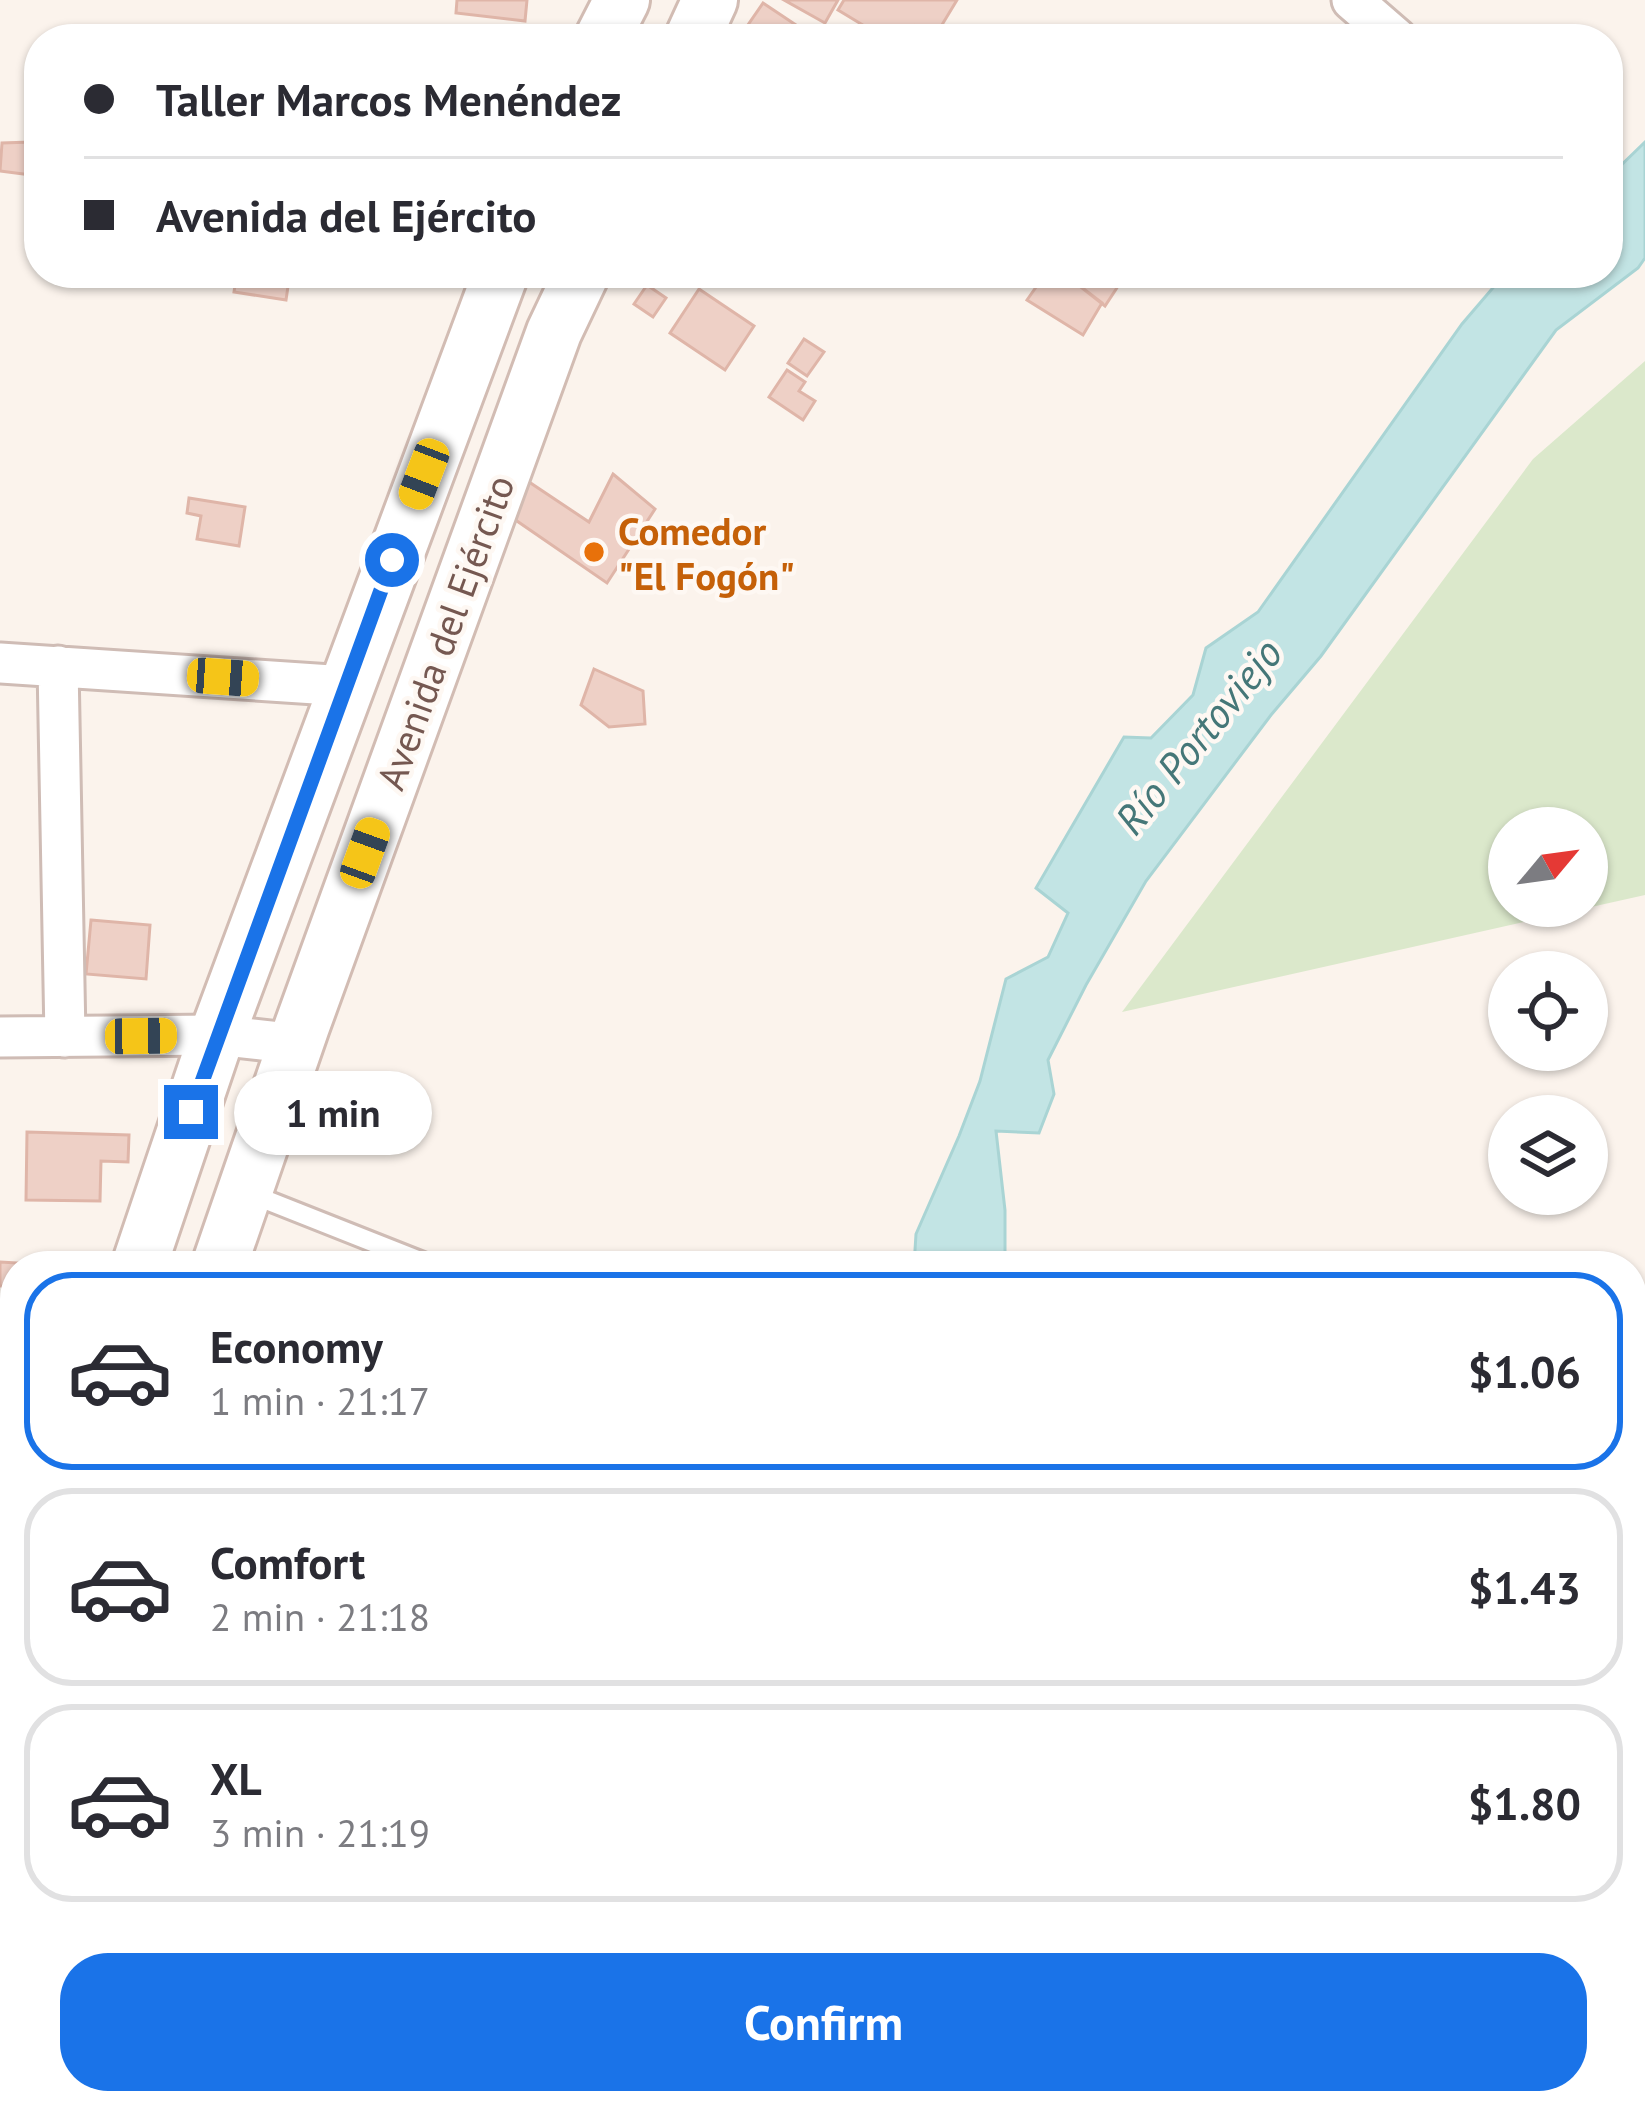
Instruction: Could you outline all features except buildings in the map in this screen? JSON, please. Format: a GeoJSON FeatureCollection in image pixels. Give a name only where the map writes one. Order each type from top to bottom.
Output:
{"type":"FeatureCollection","features":[{"type":"Feature","properties":{"kind":"main road","name":"Avenida del Ejército"},"geometry":{"type":"LineString","coordinates":[[144,1251],[217,1035],[495,288]]}},
{"type":"Feature","properties":{"kind":"main road","name":"Avenida del Ejército"},"geometry":{"type":"LineString","coordinates":[[224,1251],[554,332],[575,288]]}},
{"type":"Feature","properties":{"kind":"street"},"geometry":{"type":"LineString","coordinates":[[1352,0],[1380,24]]}},
{"type":"Feature","properties":{"kind":"street"},"geometry":{"type":"LineString","coordinates":[[0,663],[346,686]]}},
{"type":"Feature","properties":{"kind":"street"},"geometry":{"type":"LineString","coordinates":[[58,666],[65,1037]]}},
{"type":"Feature","properties":{"kind":"street"},"geometry":{"type":"LineString","coordinates":[[0,1037],[217,1035],[297,1043]]}},
{"type":"Feature","properties":{"kind":"lane"},"geometry":{"type":"LineString","coordinates":[[246,1192],[395,1251]]}},
{"type":"Feature","properties":{"kind":"green space"},"geometry":{"type":"Polygon","coordinates":[[[1645,361],[1645,895],[1608,903],[1608,807],[1488,807],[1488,927],[1502,927],[1122,1012],[1533,459],[1645,361]]]}},
{"type":"Feature","properties":{"kind":"water"},"geometry":{"type":"Polygon","coordinates":[[[1645,142],[1645,258],[1623,279],[1623,163],[1645,142]]]}},
{"type":"Feature","properties":{"kind":"water","name":"Río Portoviejo"},"geometry":{"type":"Polygon","coordinates":[[[1493,288],[1612,288],[1556,330],[1321,656],[1146,881],[1048,1060],[1054,1094],[1039,1133],[996,1131],[1005,1251],[915,1251],[916,1234],[980,1081],[1006,979],[1048,957],[1068,913],[1036,888],[1124,737],[1151,738],[1193,695],[1206,648],[1258,612],[1462,324],[1493,288]]]}},
{"type":"Feature","properties":{"kind":"place","name":"Comedor \"El Fogón\""},"geometry":{"type":"Point","coordinates":[594,552]}},
{"type":"Feature","properties":{"kind":"route"},"geometry":{"type":"LineString","coordinates":[[191,1112],[392,560]]}}]}
